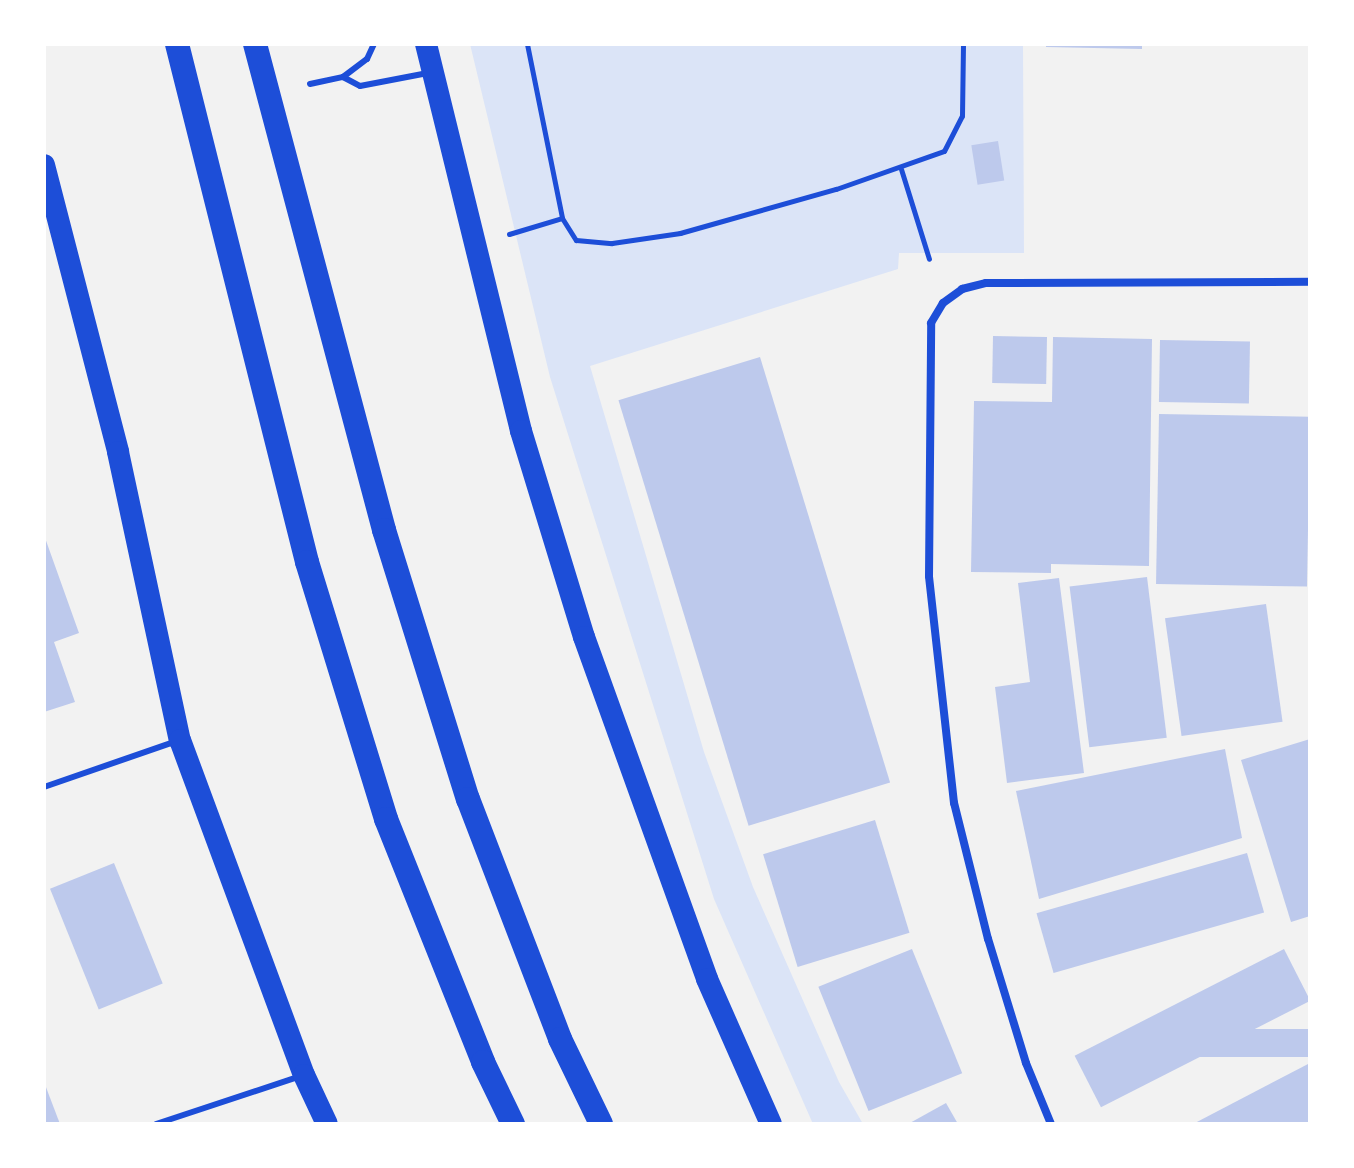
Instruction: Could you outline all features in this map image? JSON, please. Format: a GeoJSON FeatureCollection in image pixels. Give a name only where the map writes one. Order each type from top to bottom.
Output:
{"type":"FeatureCollection","features":[{"type":"Feature","properties":{"kind":"highway"},"geometry":{"type":"LineString","coordinates":[[177,44],[307,562],[386,819],[483,1062],[513,1124]]}},
{"type":"Feature","properties":{"kind":"highway"},"geometry":{"type":"LineString","coordinates":[[255,44],[384,530],[468,799],[560,1039],[601,1124]]}},
{"type":"Feature","properties":{"kind":"highway"},"geometry":{"type":"LineString","coordinates":[[426,44],[521,431],[584,637],[707,979],[771,1124]]}},
{"type":"Feature","properties":{"kind":"highway"},"geometry":{"type":"LineString","coordinates":[[44,165],[118,452],[180,740],[304,1075],[327,1124]]}},
{"type":"Feature","properties":{"kind":"street"},"geometry":{"type":"LineString","coordinates":[[1051,1124],[1013,1021],[954,803],[929,576],[931,323],[943,303],[962,289],[986,283],[1310,282]]}},
{"type":"Feature","properties":{"kind":"lane"},"geometry":{"type":"LineString","coordinates":[[310,84],[343,77],[367,59],[374,44]]}},
{"type":"Feature","properties":{"kind":"lane"},"geometry":{"type":"LineString","coordinates":[[343,77],[360,86],[433,72]]}},
{"type":"Feature","properties":{"kind":"lane"},"geometry":{"type":"LineString","coordinates":[[44,787],[180,740]]}},
{"type":"Feature","properties":{"kind":"lane"},"geometry":{"type":"LineString","coordinates":[[156,1124],[304,1075]]}},
{"type":"Feature","properties":{"kind":"path"},"geometry":{"type":"LineString","coordinates":[[527,44],[562,218],[576,240],[612,243],[680,233],[901,169],[944,151],[962,116],[963,44]]}},
{"type":"Feature","properties":{"kind":"path"},"geometry":{"type":"LineString","coordinates":[[901,169],[929,259]]}},
{"type":"Feature","properties":{"kind":"path"},"geometry":{"type":"LineString","coordinates":[[509,234],[562,218]]}},
{"type":"Feature","properties":{"kind":"shaded area"},"geometry":{"type":"Polygon","coordinates":[[[470,44],[1023,44],[1024,253],[899,253],[898,269],[590,366],[704,752],[753,887],[839,1082],[863,1124],[813,1124],[714,899],[550,377],[470,44]]]}},
{"type":"Feature","properties":{"kind":"building"},"geometry":{"type":"Polygon","coordinates":[[[1046,44],[1142,44],[1142,49],[1046,47],[1046,44]]]}},
{"type":"Feature","properties":{"kind":"building"},"geometry":{"type":"Polygon","coordinates":[[[998,141],[1004,181],[978,185],[971,145],[998,141]]]}},
{"type":"Feature","properties":{"kind":"building"},"geometry":{"type":"Polygon","coordinates":[[[993,336],[1047,337],[1046,384],[992,383],[993,336]]]}},
{"type":"Feature","properties":{"kind":"building"},"geometry":{"type":"Polygon","coordinates":[[[1053,337],[1152,339],[1149,566],[1051,564],[1051,573],[971,572],[974,401],[1052,402],[1053,337]]]}},
{"type":"Feature","properties":{"kind":"building"},"geometry":{"type":"Polygon","coordinates":[[[1160,340],[1250,342],[1249,404],[1159,402],[1160,340]]]}},
{"type":"Feature","properties":{"kind":"building"},"geometry":{"type":"Polygon","coordinates":[[[760,357],[890,783],[749,826],[618,400],[760,357]]]}},
{"type":"Feature","properties":{"kind":"building"},"geometry":{"type":"Polygon","coordinates":[[[1159,414],[1310,417],[1307,587],[1156,584],[1159,414]]]}},
{"type":"Feature","properties":{"kind":"building"},"geometry":{"type":"Polygon","coordinates":[[[44,535],[79,633],[54,642],[75,702],[44,712],[44,535]]]}},
{"type":"Feature","properties":{"kind":"building"},"geometry":{"type":"Polygon","coordinates":[[[1147,577],[1167,738],[1089,747],[1070,587],[1147,577]]]}},
{"type":"Feature","properties":{"kind":"building"},"geometry":{"type":"Polygon","coordinates":[[[1059,578],[1084,773],[1007,783],[995,687],[1030,682],[1018,583],[1059,578]]]}},
{"type":"Feature","properties":{"kind":"building"},"geometry":{"type":"Polygon","coordinates":[[[1266,604],[1283,722],[1182,736],[1165,618],[1266,604]]]}},
{"type":"Feature","properties":{"kind":"building"},"geometry":{"type":"Polygon","coordinates":[[[1310,739],[1310,916],[1291,922],[1241,760],[1310,739]]]}},
{"type":"Feature","properties":{"kind":"building"},"geometry":{"type":"Polygon","coordinates":[[[1225,749],[1242,838],[1039,899],[1016,791],[1225,749]]]}},
{"type":"Feature","properties":{"kind":"building"},"geometry":{"type":"Polygon","coordinates":[[[875,820],[909,933],[798,967],[763,854],[875,820]]]}},
{"type":"Feature","properties":{"kind":"building"},"geometry":{"type":"Polygon","coordinates":[[[1247,853],[1264,913],[1054,973],[1036,913],[1247,853]]]}},
{"type":"Feature","properties":{"kind":"building"},"geometry":{"type":"Polygon","coordinates":[[[114,863],[163,984],[99,1009],[50,889],[114,863]]]}},
{"type":"Feature","properties":{"kind":"building"},"geometry":{"type":"Polygon","coordinates":[[[912,949],[962,1073],[869,1111],[818,987],[912,949]]]}},
{"type":"Feature","properties":{"kind":"building"},"geometry":{"type":"Polygon","coordinates":[[[1284,949],[1310,1001],[1101,1107],[1075,1056],[1284,949]]]}},
{"type":"Feature","properties":{"kind":"building"},"geometry":{"type":"Polygon","coordinates":[[[1154,1029],[1310,1029],[1310,1057],[1154,1057],[1154,1029]]]}},
{"type":"Feature","properties":{"kind":"building"},"geometry":{"type":"Polygon","coordinates":[[[1310,1063],[1310,1124],[1193,1124],[1310,1063]]]}},
{"type":"Feature","properties":{"kind":"building"},"geometry":{"type":"Polygon","coordinates":[[[44,1082],[60,1124],[44,1124],[44,1082]]]}},
{"type":"Feature","properties":{"kind":"building"},"geometry":{"type":"Polygon","coordinates":[[[946,1103],[958,1124],[908,1124],[946,1103]]]}}]}
